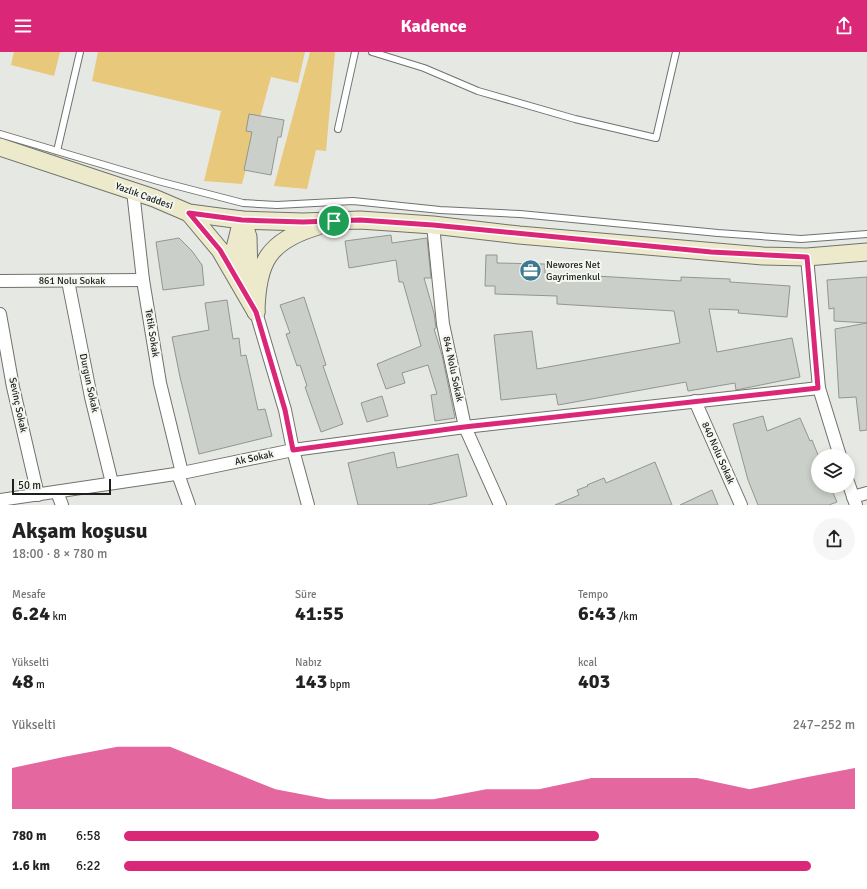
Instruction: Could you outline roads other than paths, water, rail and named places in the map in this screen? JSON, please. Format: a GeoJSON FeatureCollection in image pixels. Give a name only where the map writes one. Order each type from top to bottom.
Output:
{"type":"FeatureCollection","features":[{"type":"Feature","properties":{"kind":"main road","name":"Yazlık Caddesi"},"geometry":{"type":"LineString","coordinates":[[0,147],[133,191],[189,213],[242,220],[360,220],[433,225],[711,252],[807,257],[867,252]]}},
{"type":"Feature","properties":{"kind":"main road"},"geometry":{"type":"LineString","coordinates":[[189,213],[220,250],[256,312]]}},
{"type":"Feature","properties":{"kind":"main road"},"geometry":{"type":"LineString","coordinates":[[242,220],[248,237],[249,288],[256,312]]}},
{"type":"Feature","properties":{"kind":"main road"},"geometry":{"type":"LineString","coordinates":[[256,312],[256,291],[262,266],[272,250],[286,239],[301,231],[334,221]]}},
{"type":"Feature","properties":{"kind":"street","name":"Tetik Sokak"},"geometry":{"type":"LineString","coordinates":[[133,191],[143,280],[160,383],[180,473],[189,505]]}},
{"type":"Feature","properties":{"kind":"street","name":"844 Nolu Sokak"},"geometry":{"type":"LineString","coordinates":[[433,225],[444,324],[464,427],[500,505]]}},
{"type":"Feature","properties":{"kind":"street"},"geometry":{"type":"LineString","coordinates":[[807,257],[818,388],[838,449]]}},
{"type":"Feature","properties":{"kind":"street","name":"861 Nolu Sokak"},"geometry":{"type":"LineString","coordinates":[[0,281],[143,280]]}},
{"type":"Feature","properties":{"kind":"street","name":"Durgun Sokak"},"geometry":{"type":"LineString","coordinates":[[68,281],[91,397],[112,484]]}},
{"type":"Feature","properties":{"kind":"street"},"geometry":{"type":"LineString","coordinates":[[256,312],[285,410],[293,450],[308,505]]}},
{"type":"Feature","properties":{"kind":"street","name":"Sevinç Sokak"},"geometry":{"type":"LineString","coordinates":[[0,314],[13,387],[38,495]]}},
{"type":"Feature","properties":{"kind":"street","name":"Ak Sokak"},"geometry":{"type":"LineString","coordinates":[[0,500],[180,473],[293,450],[464,427],[818,388]]}},
{"type":"Feature","properties":{"kind":"street","name":"840 Nolu Sokak"},"geometry":{"type":"LineString","coordinates":[[695,402],[741,505]]}},
{"type":"Feature","properties":{"kind":"street"},"geometry":{"type":"LineString","coordinates":[[57,492],[62,505]]}},
{"type":"Feature","properties":{"kind":"street"},"geometry":{"type":"LineString","coordinates":[[854,501],[867,493]]}},
{"type":"Feature","properties":{"kind":"lane"},"geometry":{"type":"LineString","coordinates":[[57,151],[80,52]]}},
{"type":"Feature","properties":{"kind":"lane"},"geometry":{"type":"LineString","coordinates":[[338,130],[355,52]]}},
{"type":"Feature","properties":{"kind":"lane"},"geometry":{"type":"LineString","coordinates":[[372,52],[424,68],[478,91],[575,119],[656,138],[676,52]]}},
{"type":"Feature","properties":{"kind":"lane"},"geometry":{"type":"LineString","coordinates":[[0,134],[158,181],[243,202],[277,205],[353,201],[440,210],[520,214],[718,233],[801,239],[867,234]]}},
{"type":"Feature","properties":{"kind":"place","name":"Newores Net Gayrimenkul"},"geometry":{"type":"Point","coordinates":[530,271]}}]}
